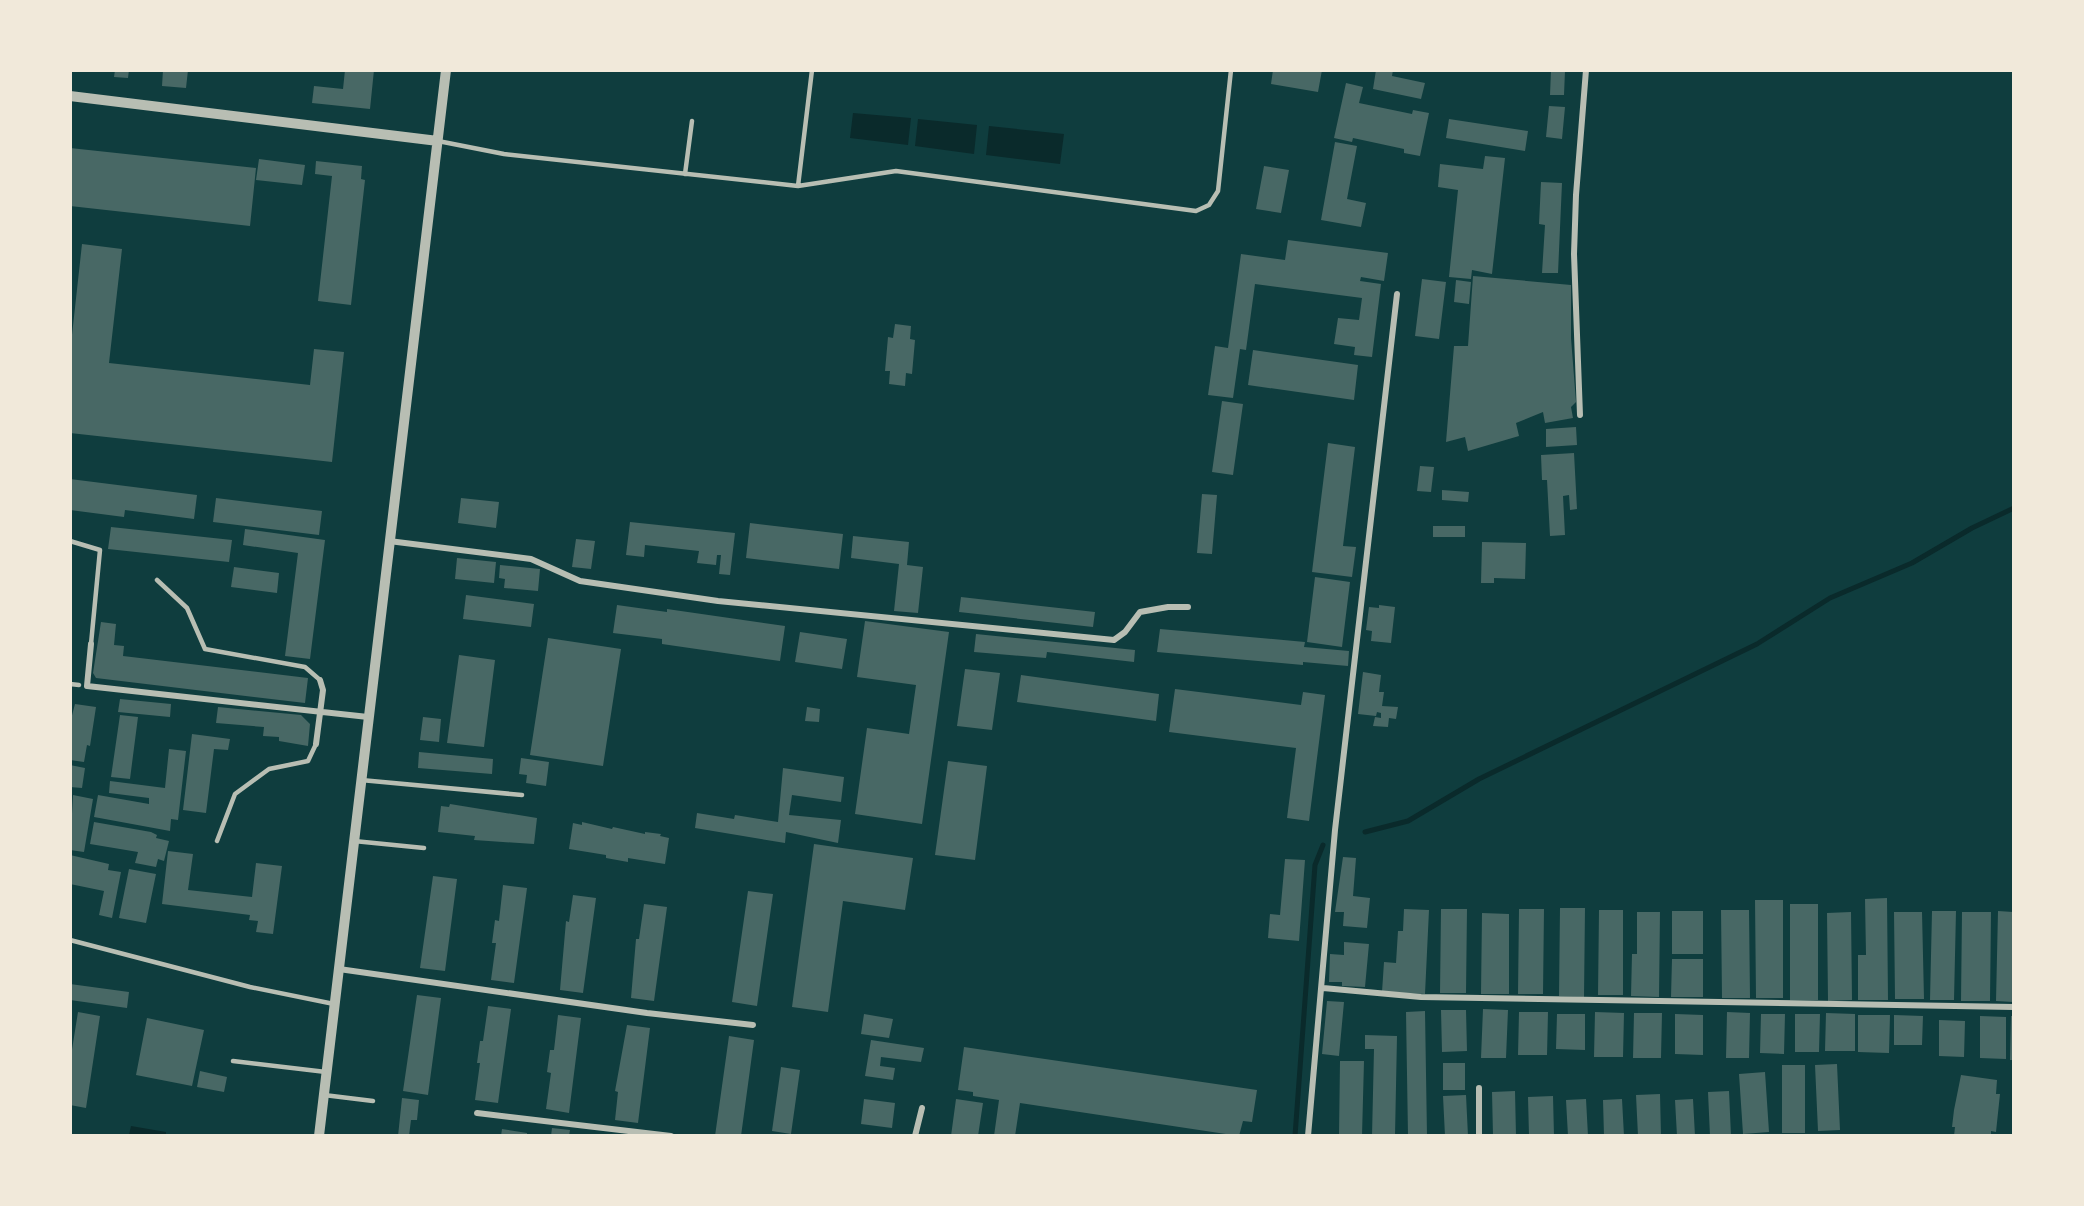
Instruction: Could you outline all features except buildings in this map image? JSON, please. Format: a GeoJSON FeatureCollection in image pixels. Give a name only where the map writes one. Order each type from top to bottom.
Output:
{"type":"FeatureCollection","features":[{"type":"Feature","properties":{"kind":"street"},"geometry":{"type":"LineString","coordinates":[[319,1136],[446,70]]}},
{"type":"Feature","properties":{"kind":"street"},"geometry":{"type":"LineString","coordinates":[[1580,415],[1574,254],[1578,165],[1586,70]]}},
{"type":"Feature","properties":{"kind":"street"},"geometry":{"type":"LineString","coordinates":[[70,96],[438,141]]}},
{"type":"Feature","properties":{"kind":"street"},"geometry":{"type":"LineString","coordinates":[[1308,1136],[1323,988],[1335,831],[1397,294]]}},
{"type":"Feature","properties":{"kind":"street"},"geometry":{"type":"LineString","coordinates":[[390,541],[531,559],[580,580],[718,601],[1114,640],[1125,632],[1140,612],[1168,607],[1188,607]]}},
{"type":"Feature","properties":{"kind":"street"},"geometry":{"type":"LineString","coordinates":[[87,686],[91,644]]}},
{"type":"Feature","properties":{"kind":"street"},"geometry":{"type":"LineString","coordinates":[[316,744],[322,712],[323,690],[320,680]]}},
{"type":"Feature","properties":{"kind":"street"},"geometry":{"type":"LineString","coordinates":[[80,685],[368,717]]}},
{"type":"Feature","properties":{"kind":"street"},"geometry":{"type":"LineString","coordinates":[[338,969],[601,1007],[753,1024]]}},
{"type":"Feature","properties":{"kind":"street"},"geometry":{"type":"LineString","coordinates":[[1323,988],[1421,998],[2013,1007]]}},
{"type":"Feature","properties":{"kind":"street"},"geometry":{"type":"LineString","coordinates":[[1479,1088],[1479,1136]]}},
{"type":"Feature","properties":{"kind":"street"},"geometry":{"type":"LineString","coordinates":[[915,1136],[922,1108]]}},
{"type":"Feature","properties":{"kind":"street"},"geometry":{"type":"LineString","coordinates":[[477,1113],[671,1136]]}},
{"type":"Feature","properties":{"kind":"lane"},"geometry":{"type":"LineString","coordinates":[[798,186],[812,70]]}},
{"type":"Feature","properties":{"kind":"lane"},"geometry":{"type":"LineString","coordinates":[[438,141],[504,154],[798,186],[896,171],[1196,211],[1209,205],[1218,191],[1231,70]]}},
{"type":"Feature","properties":{"kind":"lane"},"geometry":{"type":"LineString","coordinates":[[685,174],[692,121]]}},
{"type":"Feature","properties":{"kind":"lane"},"geometry":{"type":"LineString","coordinates":[[70,541],[100,550],[91,644]]}},
{"type":"Feature","properties":{"kind":"lane"},"geometry":{"type":"LineString","coordinates":[[157,580],[188,608],[205,649],[305,667],[320,680]]}},
{"type":"Feature","properties":{"kind":"lane"},"geometry":{"type":"LineString","coordinates":[[70,684],[80,685]]}},
{"type":"Feature","properties":{"kind":"lane"},"geometry":{"type":"LineString","coordinates":[[217,841],[236,794],[269,769],[308,761],[316,744]]}},
{"type":"Feature","properties":{"kind":"lane"},"geometry":{"type":"LineString","coordinates":[[361,780],[522,795]]}},
{"type":"Feature","properties":{"kind":"lane"},"geometry":{"type":"LineString","coordinates":[[354,841],[424,848]]}},
{"type":"Feature","properties":{"kind":"lane"},"geometry":{"type":"LineString","coordinates":[[70,940],[250,987],[334,1004]]}},
{"type":"Feature","properties":{"kind":"lane"},"geometry":{"type":"LineString","coordinates":[[233,1061],[326,1072]]}},
{"type":"Feature","properties":{"kind":"lane"},"geometry":{"type":"LineString","coordinates":[[324,1095],[373,1101]]}},
{"type":"Feature","properties":{"kind":"water"},"geometry":{"type":"Polygon","coordinates":[[[853,113],[911,118],[908,145],[850,138],[853,113]]]}},
{"type":"Feature","properties":{"kind":"water"},"geometry":{"type":"Polygon","coordinates":[[[918,119],[977,125],[974,154],[915,146],[918,119]]]}},
{"type":"Feature","properties":{"kind":"water"},"geometry":{"type":"Polygon","coordinates":[[[989,126],[1064,134],[1060,164],[986,155],[989,126]]]}},
{"type":"Feature","properties":{"kind":"water"},"geometry":{"type":"Polygon","coordinates":[[[131,1126],[166,1132],[166,1135],[129,1135],[131,1126]]]}},
{"type":"Feature","properties":{"kind":"waterway"},"geometry":{"type":"LineString","coordinates":[[1365,832],[1408,821],[1479,779],[1757,644],[1830,598],[1912,563],[1972,528],[2014,508]]}},
{"type":"Feature","properties":{"kind":"waterway"},"geometry":{"type":"LineString","coordinates":[[1295,1136],[1315,865],[1323,845]]}}]}
